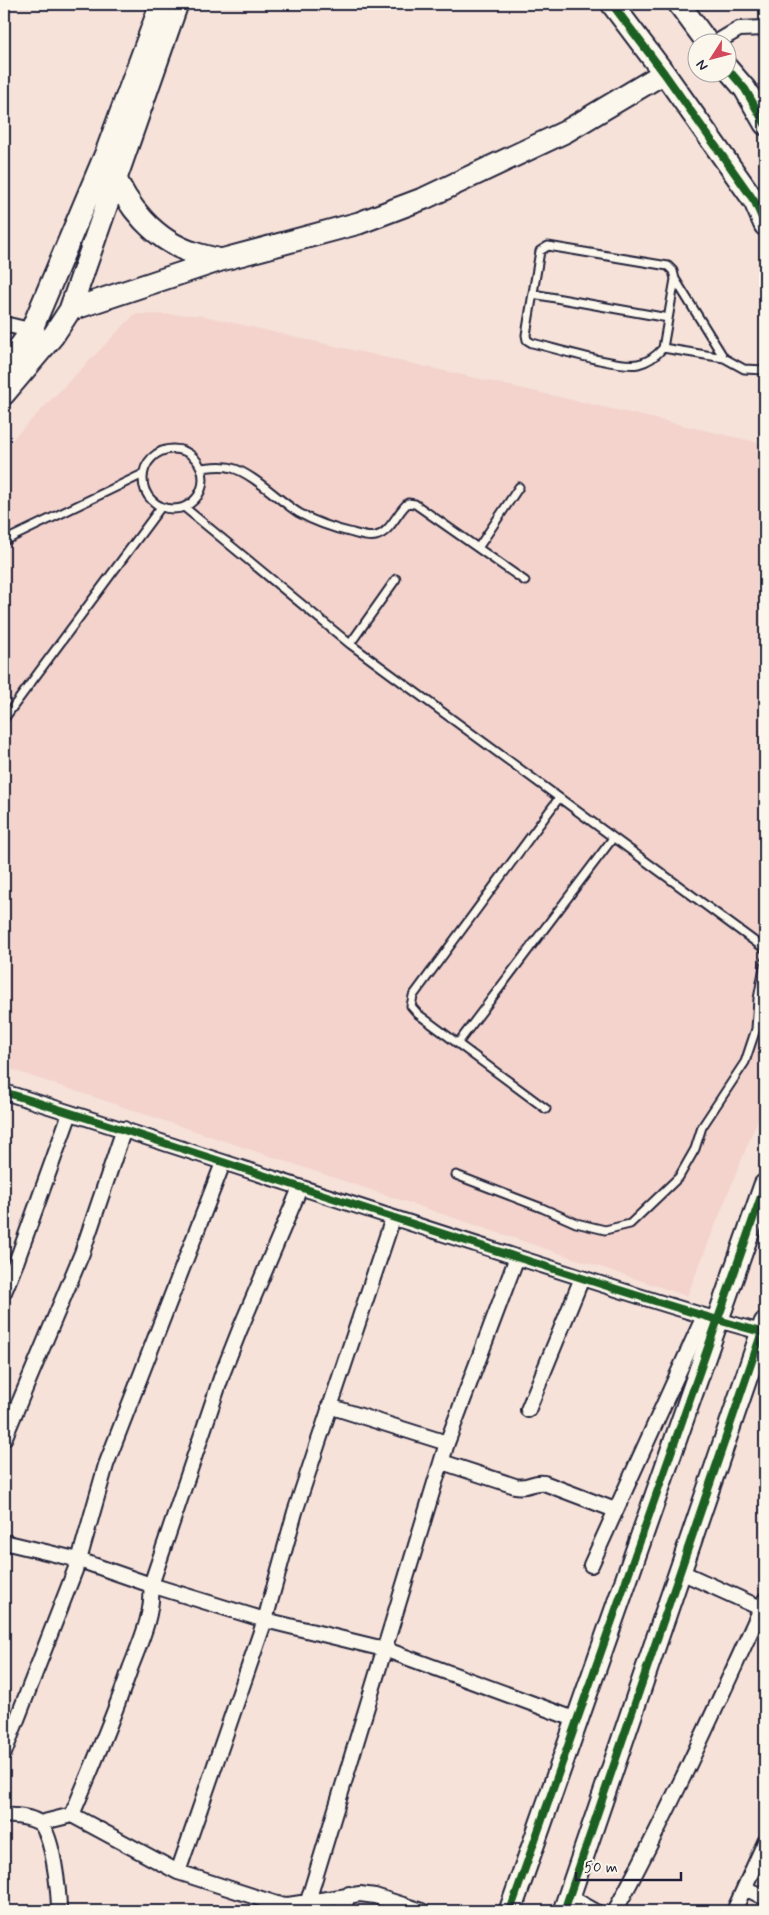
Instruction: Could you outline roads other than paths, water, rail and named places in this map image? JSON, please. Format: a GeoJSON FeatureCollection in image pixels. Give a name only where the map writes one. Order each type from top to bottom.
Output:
{"type":"FeatureCollection","features":[{"type":"Feature","properties":{"kind":"main road"},"geometry":{"type":"LineString","coordinates":[[4,368],[31,331],[106,154],[161,4]]}},
{"type":"Feature","properties":{"kind":"main road"},"geometry":{"type":"LineString","coordinates":[[4,394],[53,336],[70,310],[177,4]]}},
{"type":"Feature","properties":{"kind":"main road"},"geometry":{"type":"LineString","coordinates":[[612,4],[664,73],[755,202],[765,225]]}},
{"type":"Feature","properties":{"kind":"main road"},"geometry":{"type":"LineString","coordinates":[[679,4],[700,32]]}},
{"type":"Feature","properties":{"kind":"main road"},"geometry":{"type":"LineString","coordinates":[[70,310],[221,260],[359,223],[425,198],[565,132],[664,73]]}},
{"type":"Feature","properties":{"kind":"main road"},"geometry":{"type":"LineString","coordinates":[[736,79],[745,89],[765,124]]}},
{"type":"Feature","properties":{"kind":"main road"},"geometry":{"type":"LineString","coordinates":[[106,154],[115,177],[136,213],[152,229],[193,253],[221,260]]}},
{"type":"Feature","properties":{"kind":"main road"},"geometry":{"type":"LineString","coordinates":[[510,1911],[577,1720],[711,1318],[765,1185]]}},
{"type":"Feature","properties":{"kind":"main road"},"geometry":{"type":"LineString","coordinates":[[567,1904],[764,1329]]}},
{"type":"Feature","properties":{"kind":"street"},"geometry":{"type":"LineString","coordinates":[[734,32],[739,29],[765,28]]}},
{"type":"Feature","properties":{"kind":"street"},"geometry":{"type":"LineString","coordinates":[[4,324],[53,336]]}},
{"type":"Feature","properties":{"kind":"street"},"geometry":{"type":"LineString","coordinates":[[4,1092],[124,1129],[223,1163],[582,1278],[711,1318],[764,1329]]}},
{"type":"Feature","properties":{"kind":"street"},"geometry":{"type":"LineString","coordinates":[[4,1292],[70,1113]]}},
{"type":"Feature","properties":{"kind":"street"},"geometry":{"type":"LineString","coordinates":[[4,1439],[82,1252],[124,1129]]}},
{"type":"Feature","properties":{"kind":"street"},"geometry":{"type":"LineString","coordinates":[[4,1753],[79,1560],[106,1465],[223,1163]]}},
{"type":"Feature","properties":{"kind":"street"},"geometry":{"type":"LineString","coordinates":[[72,1815],[120,1698],[140,1642],[152,1599],[151,1585],[223,1372],[300,1188]]}},
{"type":"Feature","properties":{"kind":"street"},"geometry":{"type":"LineString","coordinates":[[178,1872],[265,1620],[295,1512],[393,1218]]}},
{"type":"Feature","properties":{"kind":"street"},"geometry":{"type":"LineString","coordinates":[[308,1901],[447,1443],[516,1257]]}},
{"type":"Feature","properties":{"kind":"street"},"geometry":{"type":"LineString","coordinates":[[528,1410],[582,1278]]}},
{"type":"Feature","properties":{"kind":"street"},"geometry":{"type":"LineString","coordinates":[[591,1565],[615,1510],[711,1318]]}},
{"type":"Feature","properties":{"kind":"street"},"geometry":{"type":"LineString","coordinates":[[330,1406],[447,1443]]}},
{"type":"Feature","properties":{"kind":"street"},"geometry":{"type":"LineString","coordinates":[[442,1462],[524,1488],[538,1482],[544,1483],[615,1510]]}},
{"type":"Feature","properties":{"kind":"street"},"geometry":{"type":"LineString","coordinates":[[4,1542],[79,1560],[151,1585],[265,1620],[384,1649],[577,1720]]}},
{"type":"Feature","properties":{"kind":"street"},"geometry":{"type":"LineString","coordinates":[[615,1911],[653,1841],[764,1606],[681,1572]]}},
{"type":"Feature","properties":{"kind":"street"},"geometry":{"type":"LineString","coordinates":[[4,1815],[27,1818],[40,1823],[72,1815],[178,1872],[277,1904],[288,1905],[349,1894],[360,1894],[375,1896],[422,1911]]}},
{"type":"Feature","properties":{"kind":"street"},"geometry":{"type":"LineString","coordinates":[[40,1823],[47,1835],[52,1851],[59,1895],[59,1911]]}},
{"type":"Feature","properties":{"kind":"street"},"geometry":{"type":"LineString","coordinates":[[734,1911],[765,1842]]}},
{"type":"Feature","properties":{"kind":"street"},"geometry":{"type":"LineString","coordinates":[[745,1888],[765,1898]]}},
{"type":"Feature","properties":{"kind":"street"},"geometry":{"type":"LineString","coordinates":[[342,1911],[349,1894]]}},
{"type":"Feature","properties":{"kind":"street"},"geometry":{"type":"LineString","coordinates":[[567,1904],[594,1911]]}},
{"type":"Feature","properties":{"kind":"lane"},"geometry":{"type":"LineString","coordinates":[[675,279],[663,348],[657,354],[637,364],[620,364],[532,343],[527,340],[526,335],[540,251],[548,246],[668,266],[673,271],[675,279],[724,358]]}},
{"type":"Feature","properties":{"kind":"lane"},"geometry":{"type":"LineString","coordinates":[[533,294],[668,318]]}},
{"type":"Feature","properties":{"kind":"lane"},"geometry":{"type":"LineString","coordinates":[[663,348],[724,358],[744,369],[765,370]]}},
{"type":"Feature","properties":{"kind":"lane"},"geometry":{"type":"LineString","coordinates":[[170,449],[178,449],[192,456],[201,468],[203,476],[200,491],[191,504],[184,508],[161,507],[154,503],[145,490],[143,474],[145,467],[155,454],[170,449]]}},
{"type":"Feature","properties":{"kind":"lane"},"geometry":{"type":"LineString","coordinates":[[201,468],[233,468],[254,480],[300,513],[347,532],[367,536],[376,536],[385,532],[403,507],[408,503],[415,504],[525,581]]}},
{"type":"Feature","properties":{"kind":"lane"},"geometry":{"type":"LineString","coordinates":[[4,541],[143,474]]}},
{"type":"Feature","properties":{"kind":"lane"},"geometry":{"type":"LineString","coordinates":[[478,548],[519,487]]}},
{"type":"Feature","properties":{"kind":"lane"},"geometry":{"type":"LineString","coordinates":[[4,719],[161,507]]}},
{"type":"Feature","properties":{"kind":"lane"},"geometry":{"type":"LineString","coordinates":[[184,508],[350,644],[765,949]]}},
{"type":"Feature","properties":{"kind":"lane"},"geometry":{"type":"LineString","coordinates":[[350,644],[396,579]]}},
{"type":"Feature","properties":{"kind":"lane"},"geometry":{"type":"LineString","coordinates":[[546,1109],[418,1014],[411,1006],[413,996],[559,798]]}},
{"type":"Feature","properties":{"kind":"lane"},"geometry":{"type":"LineString","coordinates":[[458,1043],[613,838]]}},
{"type":"Feature","properties":{"kind":"lane"},"geometry":{"type":"LineString","coordinates":[[456,1175],[576,1223],[605,1230],[630,1224],[679,1177],[695,1149],[702,1127],[745,1062],[756,1028],[758,999],[765,961]]}}]}
